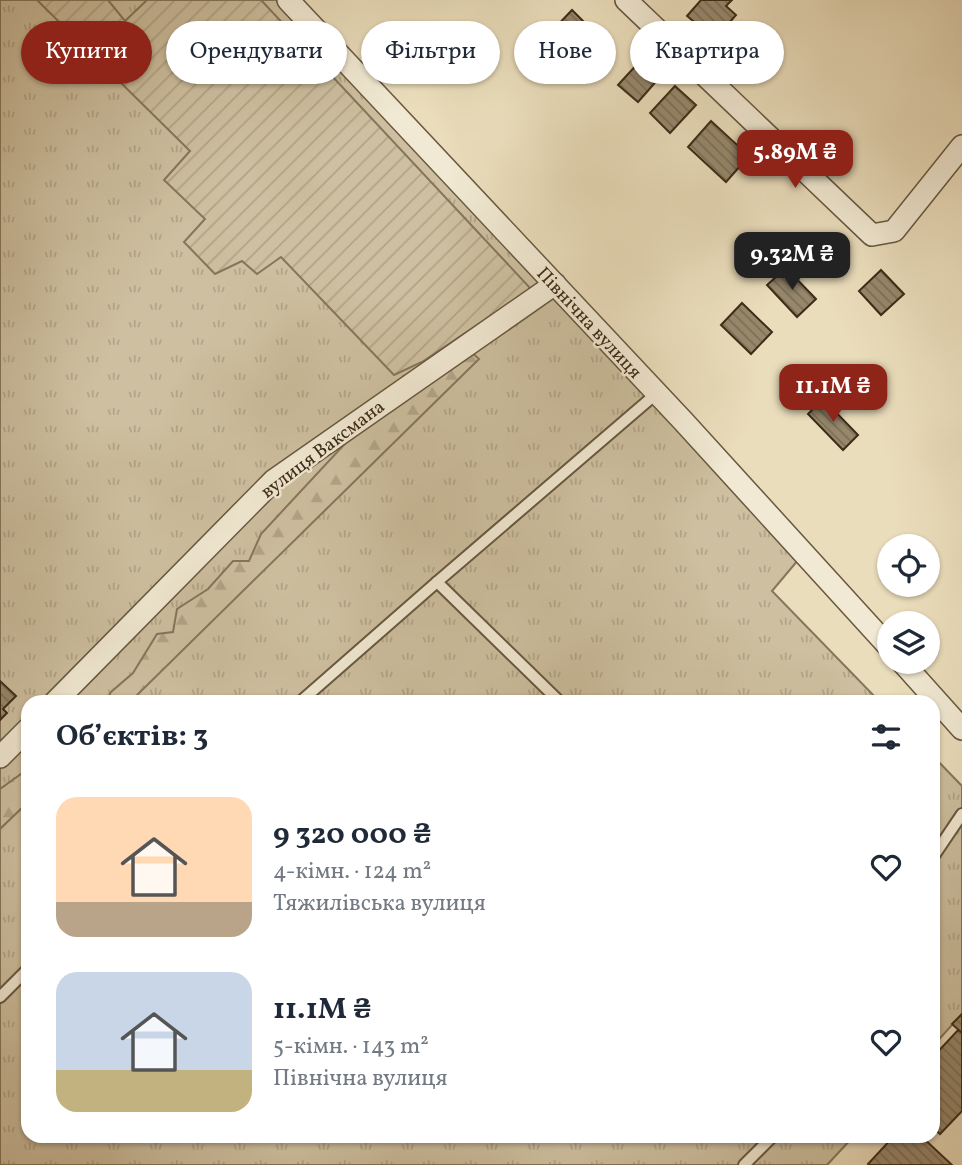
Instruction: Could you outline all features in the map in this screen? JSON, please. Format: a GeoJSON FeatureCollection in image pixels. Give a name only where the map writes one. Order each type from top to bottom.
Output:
{"type":"FeatureCollection","features":[{"type":"Feature","properties":{"kind":"street","name":"Північна вулиця"},"geometry":{"type":"LineString","coordinates":[[288,0],[657,393],[877,635]]}},
{"type":"Feature","properties":{"kind":"street"},"geometry":{"type":"LineString","coordinates":[[626,0],[872,235],[894,231],[962,146]]}},
{"type":"Feature","properties":{"kind":"street","name":"вулиця Ваксмана"},"geometry":{"type":"LineString","coordinates":[[62,695],[274,480],[555,284]]}},
{"type":"Feature","properties":{"kind":"street"},"geometry":{"type":"LineString","coordinates":[[913,674],[932,695]]}},
{"type":"Feature","properties":{"kind":"street"},"geometry":{"type":"LineString","coordinates":[[940,704],[962,729]]}},
{"type":"Feature","properties":{"kind":"street"},"geometry":{"type":"LineString","coordinates":[[0,757],[21,736]]}},
{"type":"Feature","properties":{"kind":"lane"},"geometry":{"type":"LineString","coordinates":[[308,695],[657,393]]}},
{"type":"Feature","properties":{"kind":"lane"},"geometry":{"type":"LineString","coordinates":[[437,582],[553,695]]}},
{"type":"Feature","properties":{"kind":"lane"},"geometry":{"type":"LineString","coordinates":[[940,847],[962,814]]}},
{"type":"Feature","properties":{"kind":"lane"},"geometry":{"type":"LineString","coordinates":[[0,997],[21,976]]}},
{"type":"Feature","properties":{"kind":"lane"},"geometry":{"type":"LineString","coordinates":[[744,1165],[766,1143]]}},
{"type":"Feature","properties":{"kind":"green space"},"geometry":{"type":"Polygon","coordinates":[[[0,0],[288,0],[308,21],[166,21],[166,84],[347,84],[347,63],[361,78],[361,84],[366,84],[804,553],[772,591],[873,695],[21,695],[21,1143],[847,1143],[827,1165],[0,1165],[0,0]]]}},
{"type":"Feature","properties":{"kind":"green space"},"geometry":{"type":"Polygon","coordinates":[[[37,0],[108,0],[125,21],[58,21],[37,0]]]}},
{"type":"Feature","properties":{"kind":"green space"},"geometry":{"type":"Polygon","coordinates":[[[147,0],[261,0],[281,21],[166,21],[166,84],[339,84],[531,289],[422,362],[394,375],[281,257],[257,274],[242,261],[215,274],[184,242],[205,219],[164,180],[190,151],[122,84],[152,84],[152,21],[125,21],[147,0]]]}},
{"type":"Feature","properties":{"kind":"green space"},"geometry":{"type":"Polygon","coordinates":[[[469,350],[479,359],[137,695],[109,695],[133,673],[157,634],[173,632],[177,609],[208,589],[233,561],[249,561],[261,534],[353,435],[469,350]]]}},
{"type":"Feature","properties":{"kind":"green space"},"geometry":{"type":"Polygon","coordinates":[[[940,763],[962,786],[962,1014],[940,1038],[940,763]]]}},
{"type":"Feature","properties":{"kind":"green space"},"geometry":{"type":"Polygon","coordinates":[[[21,774],[21,809],[0,829],[0,789],[21,774]]]}},
{"type":"Feature","properties":{"kind":"building"},"geometry":{"type":"Polygon","coordinates":[[[701,0],[732,0],[726,6],[736,15],[731,21],[693,21],[687,16],[701,0]]]}},
{"type":"Feature","properties":{"kind":"building"},"geometry":{"type":"Polygon","coordinates":[[[572,10],[583,21],[562,21],[572,10]]]}},
{"type":"Feature","properties":{"kind":"building"},"geometry":{"type":"Polygon","coordinates":[[[630,72],[630,84],[654,84],[638,102],[618,85],[630,72]]]}},
{"type":"Feature","properties":{"kind":"building"},"geometry":{"type":"Polygon","coordinates":[[[675,86],[696,105],[670,133],[650,113],[675,86]]]}},
{"type":"Feature","properties":{"kind":"building"},"geometry":{"type":"Polygon","coordinates":[[[711,121],[749,156],[726,182],[688,147],[711,121]]]}},
{"type":"Feature","properties":{"kind":"building"},"geometry":{"type":"Polygon","coordinates":[[[786,268],[816,299],[797,317],[767,285],[786,268]]]}},
{"type":"Feature","properties":{"kind":"building"},"geometry":{"type":"Polygon","coordinates":[[[881,270],[904,294],[881,315],[859,291],[881,270]]]}},
{"type":"Feature","properties":{"kind":"building"},"geometry":{"type":"Polygon","coordinates":[[[742,303],[772,332],[751,354],[721,325],[742,303]]]}},
{"type":"Feature","properties":{"kind":"building"},"geometry":{"type":"Polygon","coordinates":[[[823,399],[858,435],[843,450],[808,414],[823,399]]]}},
{"type":"Feature","properties":{"kind":"building"},"geometry":{"type":"Polygon","coordinates":[[[0,681],[16,696],[3,709],[7,713],[0,720],[0,681]]]}},
{"type":"Feature","properties":{"kind":"building"},"geometry":{"type":"Polygon","coordinates":[[[962,1014],[962,1033],[952,1024],[962,1014]]]}},
{"type":"Feature","properties":{"kind":"building"},"geometry":{"type":"Polygon","coordinates":[[[958,1030],[962,1033],[962,1111],[940,1134],[940,1049],[958,1030]]]}},
{"type":"Feature","properties":{"kind":"building"},"geometry":{"type":"Polygon","coordinates":[[[888,1143],[928,1143],[952,1165],[869,1165],[888,1143]]]}}]}
